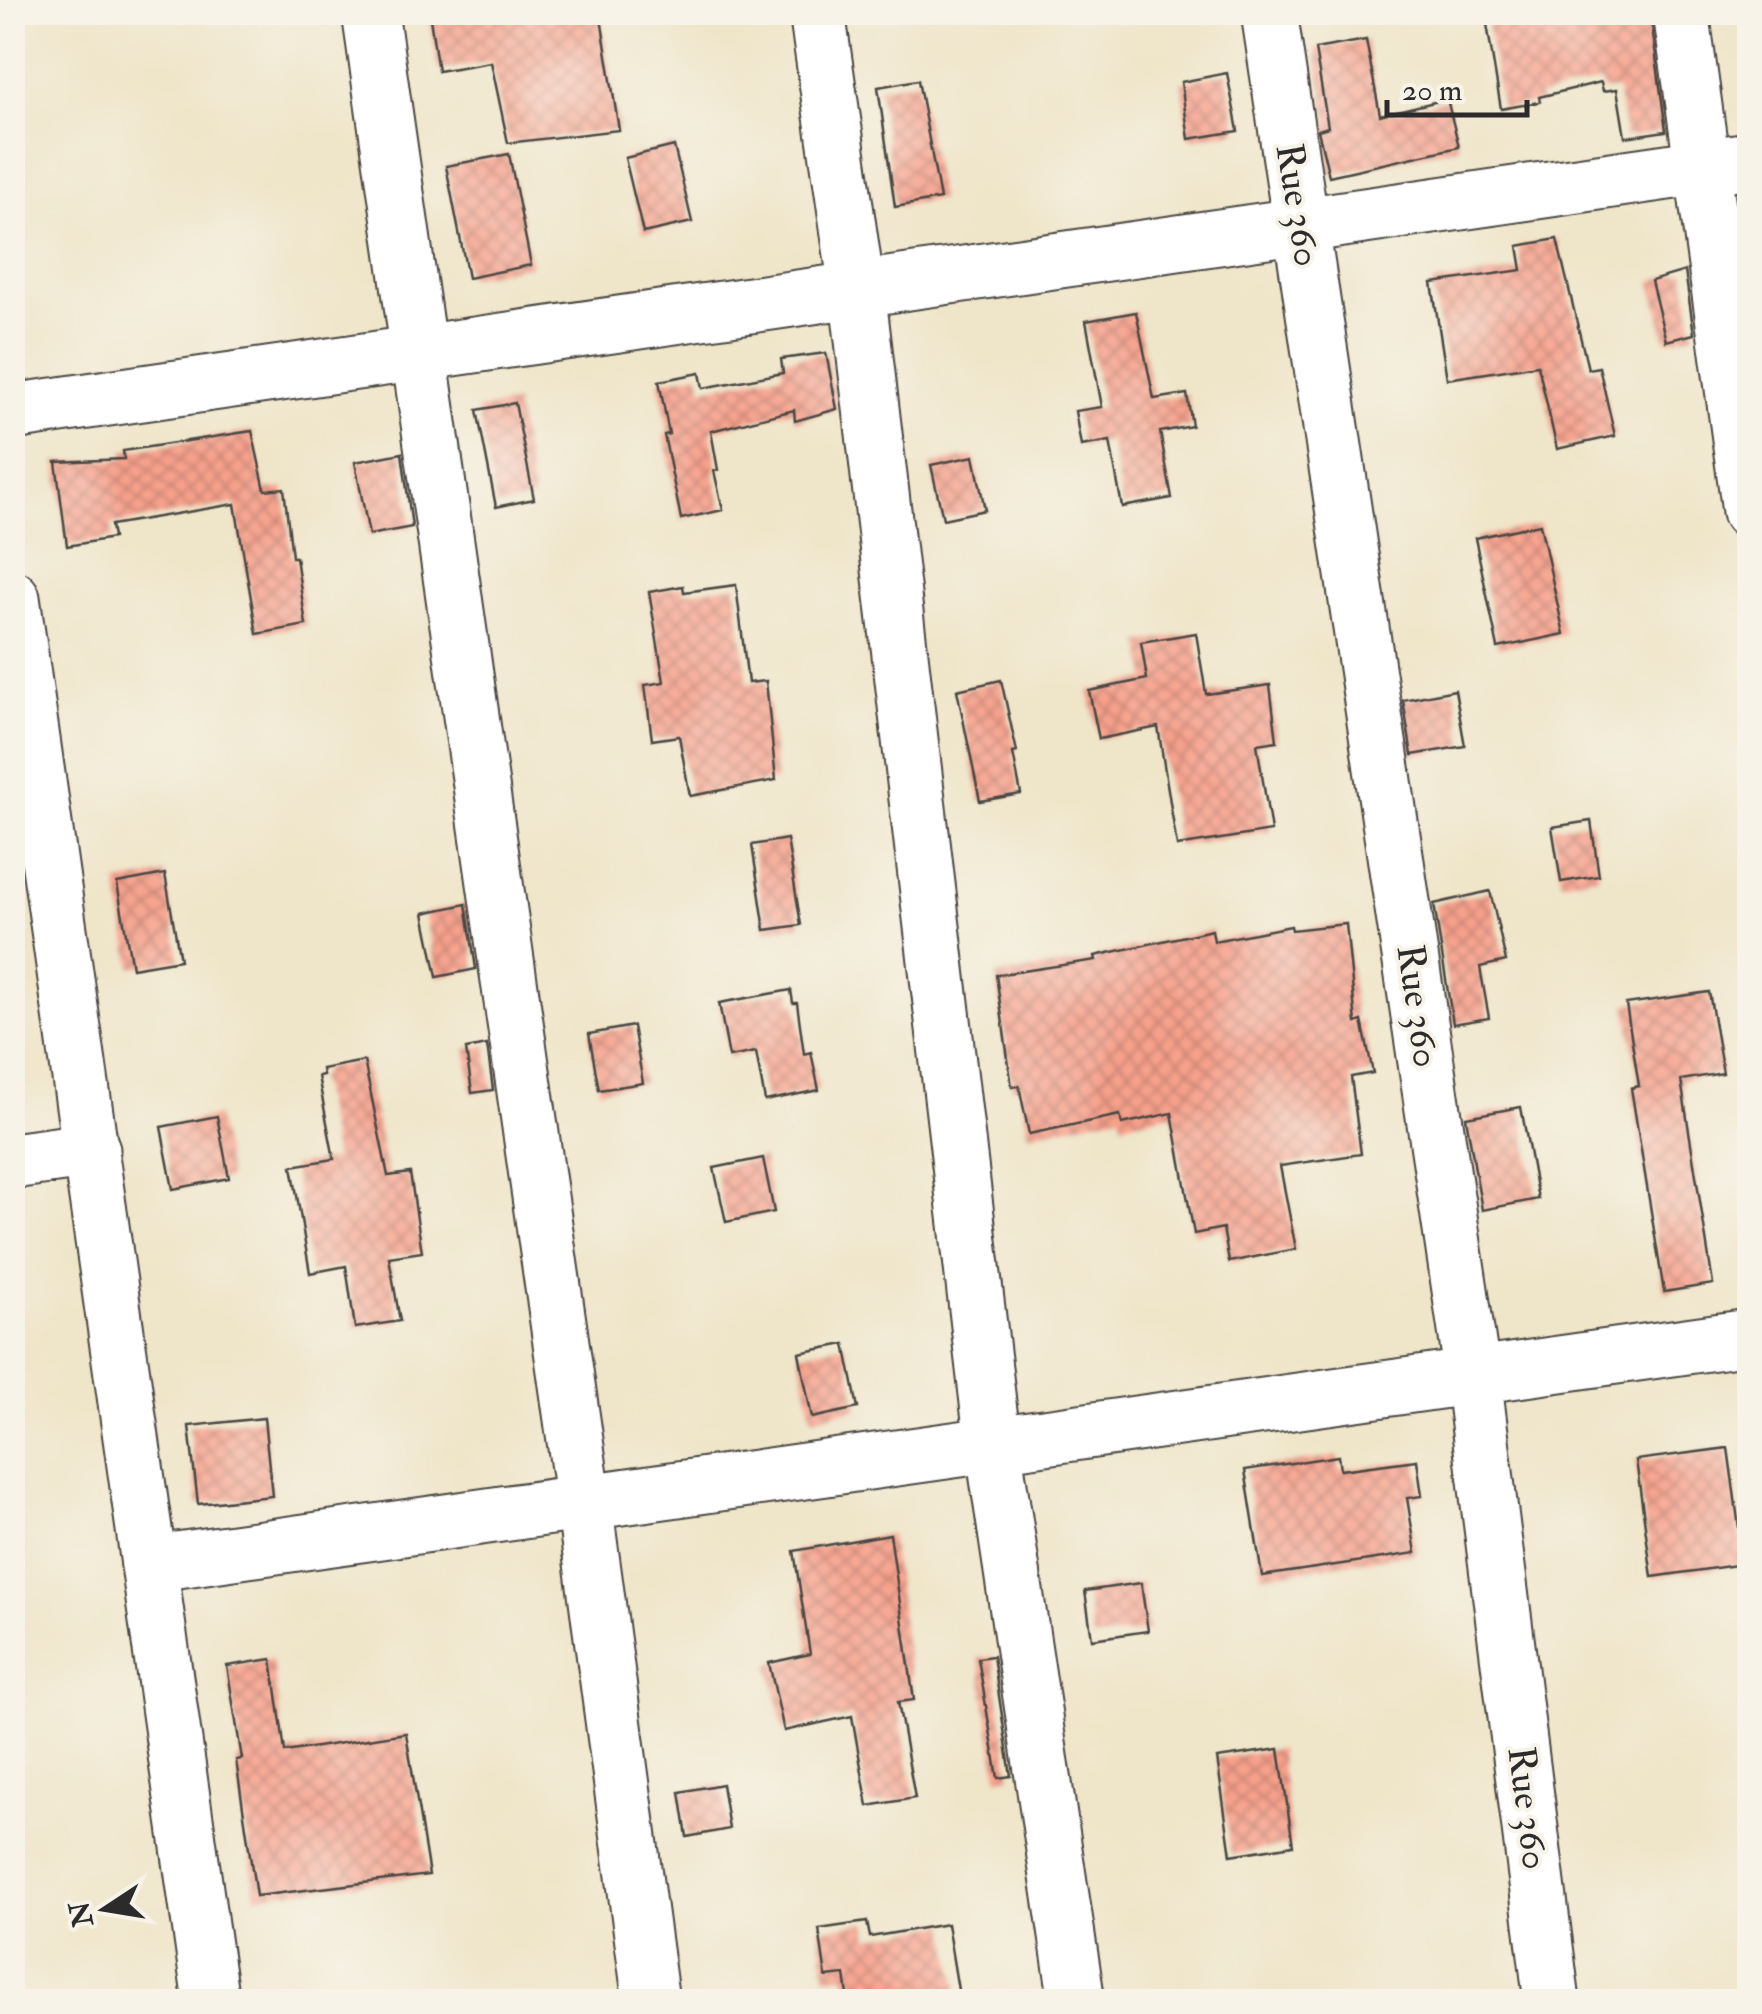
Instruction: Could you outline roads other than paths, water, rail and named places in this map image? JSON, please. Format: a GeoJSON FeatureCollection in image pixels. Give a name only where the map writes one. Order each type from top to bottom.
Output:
{"type":"FeatureCollection","features":[{"type":"Feature","properties":{"kind":"street"},"geometry":{"type":"LineString","coordinates":[[370,12],[652,2002]]}},
{"type":"Feature","properties":{"kind":"street"},"geometry":{"type":"LineString","coordinates":[[816,12],[857,289],[994,1445],[1077,2002]]}},
{"type":"Feature","properties":{"kind":"street","name":"Rue 360"},"geometry":{"type":"LineString","coordinates":[[1269,12],[1473,1377],[1552,2002]]}},
{"type":"Feature","properties":{"kind":"street"},"geometry":{"type":"LineString","coordinates":[[1681,12],[1726,164],[1750,510]]}},
{"type":"Feature","properties":{"kind":"street"},"geometry":{"type":"LineString","coordinates":[[12,412],[1726,164]]}},
{"type":"Feature","properties":{"kind":"street"},"geometry":{"type":"LineString","coordinates":[[12,598],[212,2002]]}},
{"type":"Feature","properties":{"kind":"street"},"geometry":{"type":"LineString","coordinates":[[12,1160],[92,1150]]}},
{"type":"Feature","properties":{"kind":"street"},"geometry":{"type":"LineString","coordinates":[[149,1564],[1750,1338]]}}]}
